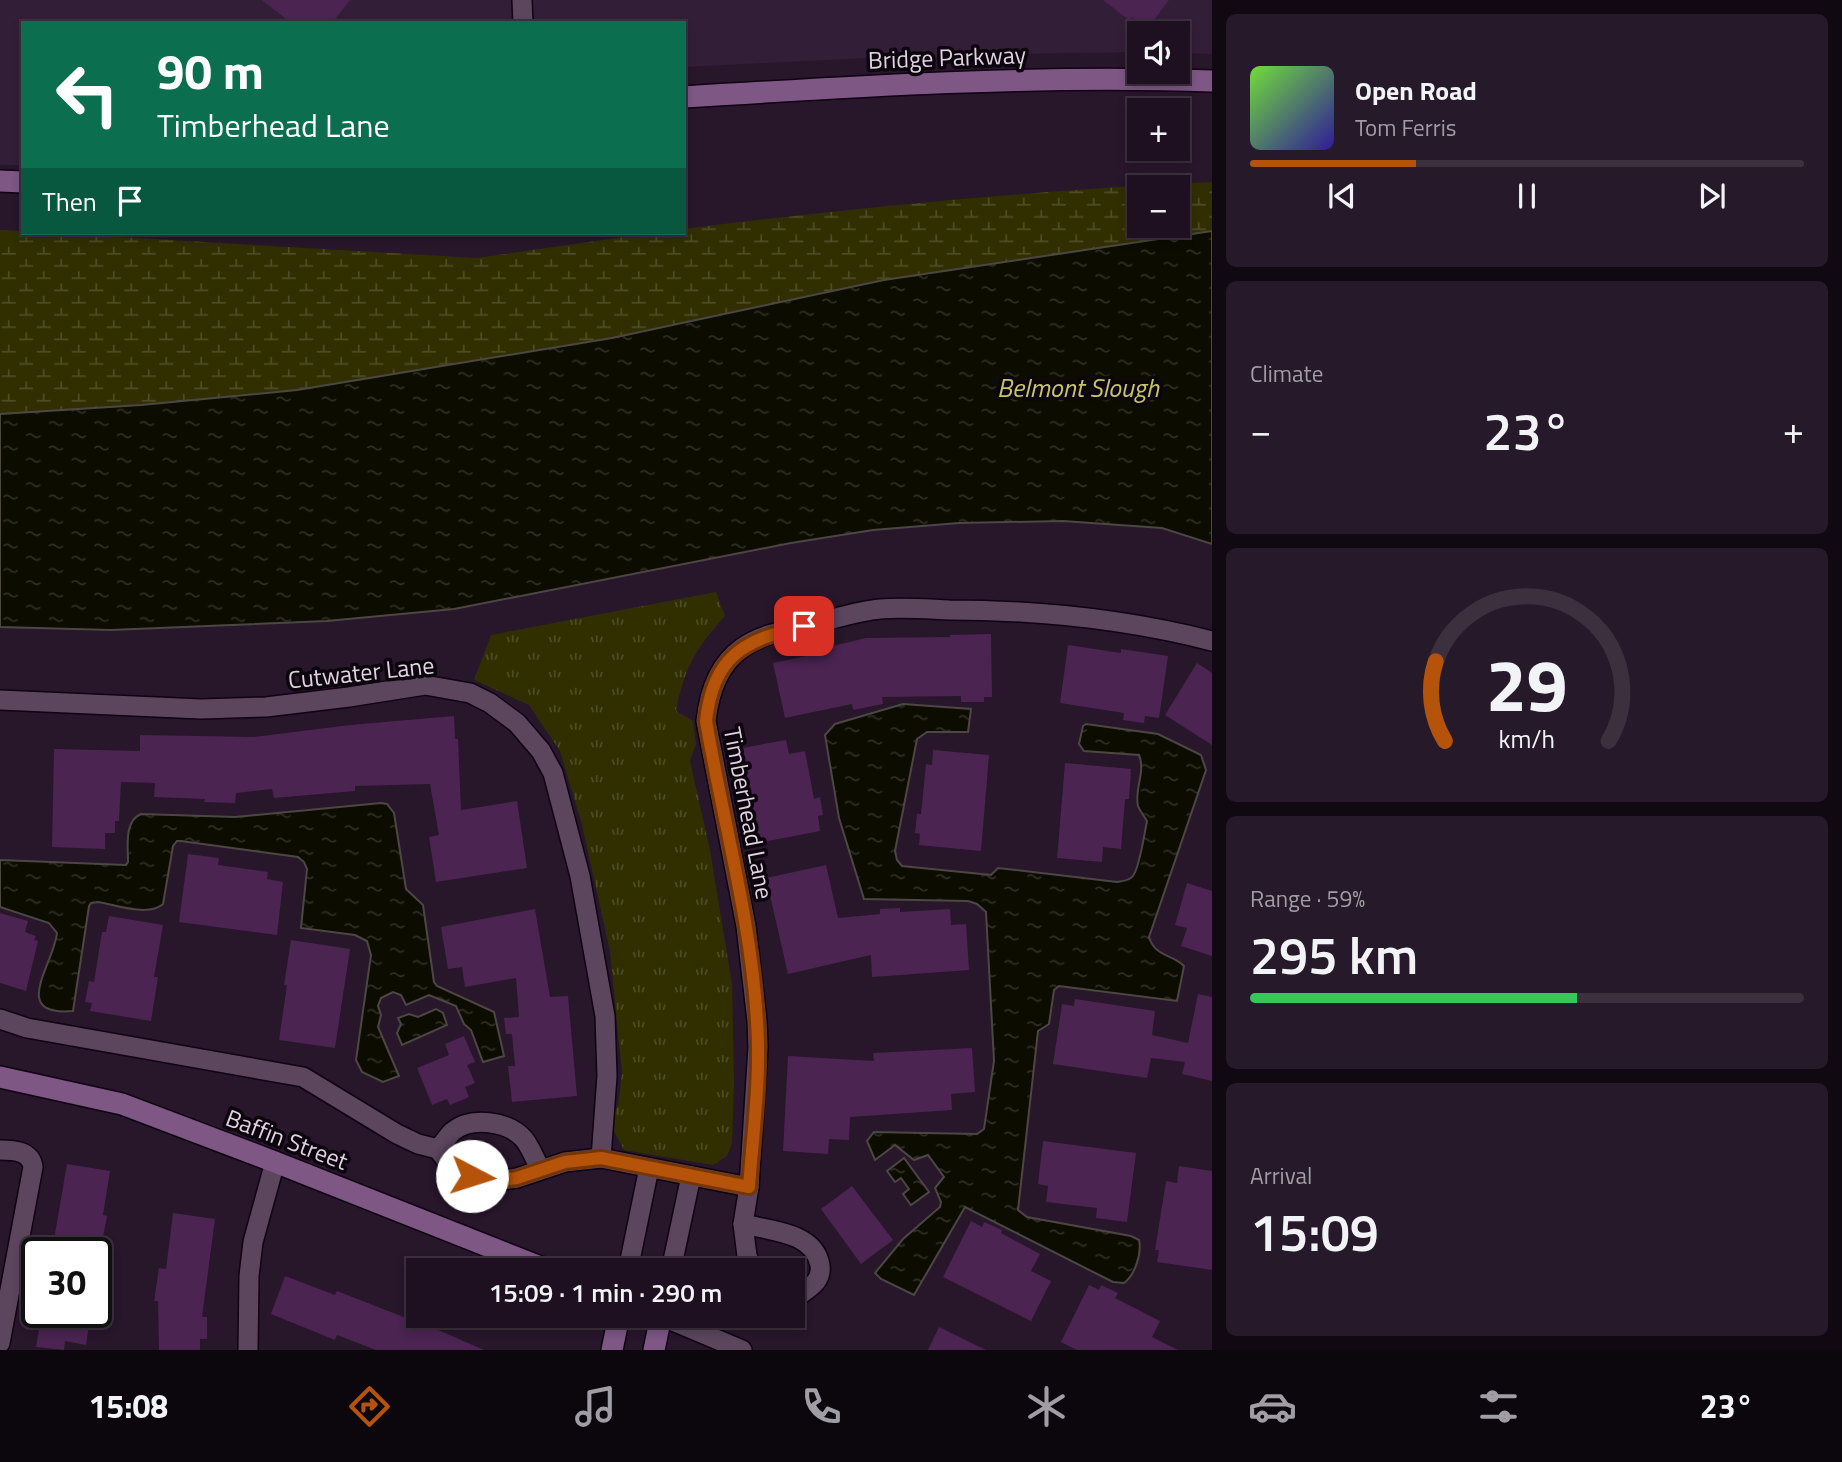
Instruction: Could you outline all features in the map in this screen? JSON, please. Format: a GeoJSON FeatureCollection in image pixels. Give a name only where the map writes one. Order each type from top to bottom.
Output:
{"type":"FeatureCollection","features":[{"type":"Feature","properties":{"kind":"street"},"geometry":{"type":"LineString","coordinates":[[522,0],[523,21]]}},
{"type":"Feature","properties":{"kind":"street","name":"Bridge Parkway"},"geometry":{"type":"LineString","coordinates":[[686,97],[927,83],[1104,79],[1212,81]]}},
{"type":"Feature","properties":{"kind":"street"},"geometry":{"type":"LineString","coordinates":[[0,181],[21,182]]}},
{"type":"Feature","properties":{"kind":"street","name":"Timberhead Lane"},"geometry":{"type":"LineString","coordinates":[[748,1258],[743,1224],[749,1187],[758,1048],[757,1021],[746,926],[706,721],[708,699],[715,680],[727,662],[741,648],[760,638],[879,609],[1059,613],[1168,630],[1212,641]]}},
{"type":"Feature","properties":{"kind":"street","name":"Cutwater Lane"},"geometry":{"type":"LineString","coordinates":[[0,700],[201,709],[266,707],[425,685],[470,693],[490,702],[517,723],[541,751],[553,773],[580,876],[606,1016],[607,1076],[601,1158]]}},
{"type":"Feature","properties":{"kind":"street"},"geometry":{"type":"LineString","coordinates":[[0,1019],[27,1028],[303,1077],[397,1134],[418,1144],[438,1149],[451,1167],[472,1176],[495,1181],[517,1178],[565,1162],[601,1158],[749,1187]]}},
{"type":"Feature","properties":{"kind":"street","name":"Baffin Street"},"geometry":{"type":"LineString","coordinates":[[0,1077],[122,1104],[275,1161],[518,1258]]}},
{"type":"Feature","properties":{"kind":"street"},"geometry":{"type":"LineString","coordinates":[[438,1149],[452,1132],[464,1125],[475,1122],[496,1124],[523,1137],[540,1169]]}},
{"type":"Feature","properties":{"kind":"street"},"geometry":{"type":"LineString","coordinates":[[0,1150],[26,1154],[32,1159],[33,1167],[0,1343]]}},
{"type":"Feature","properties":{"kind":"street"},"geometry":{"type":"LineString","coordinates":[[248,1350],[249,1276],[253,1242],[275,1161]]}},
{"type":"Feature","properties":{"kind":"street"},"geometry":{"type":"LineString","coordinates":[[630,1258],[649,1168]]}},
{"type":"Feature","properties":{"kind":"street"},"geometry":{"type":"LineString","coordinates":[[674,1258],[691,1176]]}},
{"type":"Feature","properties":{"kind":"street"},"geometry":{"type":"LineString","coordinates":[[743,1224],[804,1239],[817,1252],[821,1271],[817,1283],[805,1291]]}},
{"type":"Feature","properties":{"kind":"street"},"geometry":{"type":"LineString","coordinates":[[612,1350],[617,1328]]}},
{"type":"Feature","properties":{"kind":"street"},"geometry":{"type":"LineString","coordinates":[[654,1350],[659,1328]]}},
{"type":"Feature","properties":{"kind":"street"},"geometry":{"type":"LineString","coordinates":[[690,1328],[743,1350]]}},
{"type":"Feature","properties":{"kind":"shaded area"},"geometry":{"type":"Polygon","coordinates":[[[0,0],[1212,0],[1212,54],[1190,53],[1190,21],[1127,21],[1127,52],[907,56],[686,67],[686,21],[21,21],[21,165],[0,165],[0,0]]]}},
{"type":"Feature","properties":{"kind":"green space"},"geometry":{"type":"Polygon","coordinates":[[[1212,182],[1212,232],[1190,235],[1190,183],[1212,182]]]}},
{"type":"Feature","properties":{"kind":"green space"},"geometry":{"type":"Polygon","coordinates":[[[1127,186],[1127,238],[1171,238],[884,280],[612,338],[297,390],[141,405],[0,414],[0,230],[21,231],[21,235],[85,235],[477,258],[638,235],[686,235],[686,229],[948,200],[1127,186]]]}},
{"type":"Feature","properties":{"kind":"green space"},"geometry":{"type":"Polygon","coordinates":[[[716,592],[725,616],[693,659],[683,682],[676,711],[693,721],[696,744],[690,761],[710,850],[732,984],[732,1143],[727,1156],[713,1165],[624,1150],[610,1123],[618,1105],[622,1073],[610,951],[582,825],[560,751],[529,705],[474,680],[491,635],[716,592]]]}},
{"type":"Feature","properties":{"kind":"water","name":"Belmont Slough"},"geometry":{"type":"Polygon","coordinates":[[[1212,231],[1212,544],[1162,528],[1063,521],[959,523],[873,530],[791,543],[454,609],[327,621],[111,630],[0,627],[0,414],[141,405],[297,390],[612,338],[884,280],[1165,238],[1190,238],[1190,234],[1212,231]]]}},
{"type":"Feature","properties":{"kind":"water"},"geometry":{"type":"Polygon","coordinates":[[[903,704],[971,709],[968,732],[927,732],[917,739],[895,851],[902,866],[991,875],[998,868],[1117,882],[1128,880],[1138,865],[1147,821],[1137,800],[1141,761],[1139,755],[1084,751],[1079,744],[1083,726],[1086,724],[1158,734],[1201,755],[1206,770],[1149,937],[1155,948],[1184,966],[1177,1001],[1059,986],[1054,990],[1049,1024],[1038,1031],[1018,1210],[1027,1217],[1131,1236],[1139,1240],[1137,1263],[1124,1283],[1113,1282],[965,1207],[914,1295],[881,1279],[875,1273],[903,1239],[940,1207],[941,1202],[935,1188],[944,1177],[928,1155],[914,1160],[895,1145],[875,1160],[867,1141],[874,1132],[977,1134],[984,1129],[994,1061],[986,912],[977,904],[968,901],[864,899],[839,818],[825,735],[835,724],[903,704]]]}},
{"type":"Feature","properties":{"kind":"water"},"geometry":{"type":"Polygon","coordinates":[[[387,804],[394,813],[406,889],[423,905],[434,982],[437,986],[494,1012],[504,1056],[483,1062],[471,1030],[464,1024],[456,1006],[429,995],[406,1005],[401,995],[393,992],[381,998],[378,1006],[381,1015],[378,1027],[399,1076],[383,1082],[362,1072],[356,1060],[371,955],[367,941],[355,935],[301,928],[307,869],[298,857],[177,841],[173,846],[163,904],[149,910],[98,902],[89,906],[73,1011],[54,1011],[43,1006],[39,997],[57,933],[49,923],[0,907],[0,860],[126,865],[129,828],[141,814],[235,817],[387,804]]]}},
{"type":"Feature","properties":{"kind":"water"},"geometry":{"type":"Polygon","coordinates":[[[436,1009],[443,1013],[447,1025],[402,1045],[397,1033],[401,1024],[398,1018],[409,1014],[418,1017],[436,1009]]]}},
{"type":"Feature","properties":{"kind":"water"},"geometry":{"type":"Polygon","coordinates":[[[904,1158],[929,1192],[911,1205],[903,1194],[909,1189],[901,1178],[895,1182],[887,1171],[904,1158]]]}},
{"type":"Feature","properties":{"kind":"building"},"geometry":{"type":"Polygon","coordinates":[[[262,0],[350,0],[334,21],[288,21],[262,0]]]}},
{"type":"Feature","properties":{"kind":"building"},"geometry":{"type":"Polygon","coordinates":[[[1103,0],[1169,0],[1153,21],[1137,21],[1132,17],[1129,20],[1103,0]]]}},
{"type":"Feature","properties":{"kind":"building"},"geometry":{"type":"Polygon","coordinates":[[[991,634],[992,697],[984,697],[984,702],[961,702],[961,696],[882,697],[883,704],[853,710],[852,704],[785,718],[773,663],[825,652],[824,648],[866,638],[991,634]]]}},
{"type":"Feature","properties":{"kind":"building"},"geometry":{"type":"Polygon","coordinates":[[[1068,645],[1121,653],[1121,649],[1168,656],[1159,718],[1145,716],[1144,723],[1123,720],[1124,713],[1060,703],[1068,645]]]}},
{"type":"Feature","properties":{"kind":"building"},"geometry":{"type":"Polygon","coordinates":[[[1197,663],[1212,673],[1212,745],[1165,715],[1197,663]]]}},
{"type":"Feature","properties":{"kind":"building"},"geometry":{"type":"Polygon","coordinates":[[[454,716],[455,739],[458,739],[461,810],[517,801],[527,868],[436,882],[429,837],[439,835],[430,784],[355,786],[355,791],[274,798],[272,789],[236,793],[235,803],[154,797],[155,783],[121,782],[119,821],[115,821],[115,833],[105,833],[105,849],[52,847],[54,749],[140,751],[140,735],[253,737],[454,716]]]}},
{"type":"Feature","properties":{"kind":"building"},"geometry":{"type":"Polygon","coordinates":[[[786,740],[789,754],[805,751],[814,799],[820,797],[823,815],[818,816],[820,831],[758,843],[742,748],[786,740]]]}},
{"type":"Feature","properties":{"kind":"building"},"geometry":{"type":"Polygon","coordinates":[[[933,750],[989,755],[981,851],[919,845],[920,834],[915,833],[917,814],[921,814],[926,764],[932,765],[933,750]]]}},
{"type":"Feature","properties":{"kind":"building"},"geometry":{"type":"Polygon","coordinates":[[[1065,763],[1131,769],[1129,799],[1125,799],[1121,849],[1103,847],[1102,862],[1057,858],[1065,763]]]}},
{"type":"Feature","properties":{"kind":"building"},"geometry":{"type":"Polygon","coordinates":[[[188,854],[219,858],[218,865],[268,872],[267,879],[283,882],[277,935],[179,922],[188,854]]]}},
{"type":"Feature","properties":{"kind":"building"},"geometry":{"type":"Polygon","coordinates":[[[826,865],[838,918],[880,914],[880,909],[900,908],[900,912],[950,909],[951,925],[966,924],[969,970],[872,977],[871,955],[788,974],[766,878],[826,865]]]}},
{"type":"Feature","properties":{"kind":"building"},"geometry":{"type":"Polygon","coordinates":[[[1187,883],[1212,891],[1212,956],[1181,946],[1187,928],[1175,925],[1187,883]]]}},
{"type":"Feature","properties":{"kind":"building"},"geometry":{"type":"Polygon","coordinates":[[[535,909],[550,997],[568,996],[577,1096],[512,1102],[508,1066],[515,1066],[512,1034],[506,1034],[504,1018],[519,1017],[516,978],[465,987],[462,967],[448,969],[441,927],[535,909]]]}},
{"type":"Feature","properties":{"kind":"building"},"geometry":{"type":"Polygon","coordinates":[[[0,913],[28,921],[25,932],[36,936],[34,940],[38,941],[26,991],[0,983],[0,913]]]}},
{"type":"Feature","properties":{"kind":"building"},"geometry":{"type":"Polygon","coordinates":[[[109,916],[163,925],[154,977],[158,977],[151,1021],[90,1011],[92,1003],[85,1002],[89,981],[94,982],[102,932],[106,932],[109,916]]]}},
{"type":"Feature","properties":{"kind":"building"},"geometry":{"type":"Polygon","coordinates":[[[291,940],[350,949],[335,1048],[279,1040],[291,940]]]}},
{"type":"Feature","properties":{"kind":"building"},"geometry":{"type":"Polygon","coordinates":[[[1198,994],[1212,997],[1212,1081],[1182,1074],[1185,1062],[1151,1058],[1147,1078],[1053,1064],[1062,1004],[1074,1006],[1075,999],[1155,1011],[1152,1035],[1188,1043],[1198,994]]]}},
{"type":"Feature","properties":{"kind":"building"},"geometry":{"type":"Polygon","coordinates":[[[464,1036],[475,1062],[467,1065],[475,1083],[465,1087],[469,1097],[450,1105],[447,1099],[432,1105],[417,1068],[449,1055],[445,1044],[464,1036]]]}},
{"type":"Feature","properties":{"kind":"building"},"geometry":{"type":"Polygon","coordinates":[[[972,1048],[975,1092],[951,1094],[952,1110],[850,1117],[849,1140],[829,1139],[828,1154],[783,1151],[788,1056],[874,1061],[873,1053],[972,1048]]]}},
{"type":"Feature","properties":{"kind":"building"},"geometry":{"type":"Polygon","coordinates":[[[1043,1141],[1136,1153],[1127,1222],[1096,1218],[1097,1208],[1046,1202],[1048,1186],[1038,1184],[1043,1141]]]}},
{"type":"Feature","properties":{"kind":"building"},"geometry":{"type":"Polygon","coordinates":[[[67,1164],[110,1171],[103,1215],[107,1216],[103,1237],[54,1237],[67,1164]]]}},
{"type":"Feature","properties":{"kind":"building"},"geometry":{"type":"Polygon","coordinates":[[[1179,1166],[1212,1171],[1212,1270],[1157,1262],[1159,1250],[1155,1250],[1166,1181],[1177,1183],[1179,1166]]]}},
{"type":"Feature","properties":{"kind":"building"},"geometry":{"type":"Polygon","coordinates":[[[852,1186],[893,1240],[861,1264],[821,1209],[852,1186]]]}},
{"type":"Feature","properties":{"kind":"building"},"geometry":{"type":"Polygon","coordinates":[[[173,1213],[215,1219],[202,1317],[207,1317],[207,1339],[200,1339],[200,1350],[159,1350],[158,1301],[154,1301],[159,1268],[166,1269],[173,1213]]]}},
{"type":"Feature","properties":{"kind":"building"},"geometry":{"type":"Polygon","coordinates":[[[971,1221],[982,1227],[984,1222],[1002,1230],[1001,1233],[1040,1254],[1031,1271],[1051,1281],[1031,1321],[943,1277],[971,1221]]]}},
{"type":"Feature","properties":{"kind":"building"},"geometry":{"type":"Polygon","coordinates":[[[285,1276],[335,1295],[337,1291],[406,1318],[406,1328],[434,1328],[484,1350],[376,1350],[337,1335],[335,1340],[271,1314],[285,1276]]]}},
{"type":"Feature","properties":{"kind":"building"},"geometry":{"type":"Polygon","coordinates":[[[1089,1285],[1099,1290],[1101,1285],[1118,1293],[1115,1298],[1160,1321],[1152,1337],[1178,1350],[1077,1350],[1061,1342],[1089,1285]]]}},
{"type":"Feature","properties":{"kind":"building"},"geometry":{"type":"Polygon","coordinates":[[[939,1327],[986,1350],[928,1350],[939,1327]]]}},
{"type":"Feature","properties":{"kind":"building"},"geometry":{"type":"Polygon","coordinates":[[[39,1328],[89,1328],[86,1345],[65,1341],[64,1350],[36,1347],[39,1328]]]}},
{"type":"Feature","properties":{"kind":"route"},"geometry":{"type":"LineString","coordinates":[[472,1176],[495,1181],[517,1178],[565,1162],[601,1158],[749,1187],[758,1048],[754,983],[746,926],[706,721],[708,699],[715,680],[741,648],[760,638],[804,626]]}}]}
